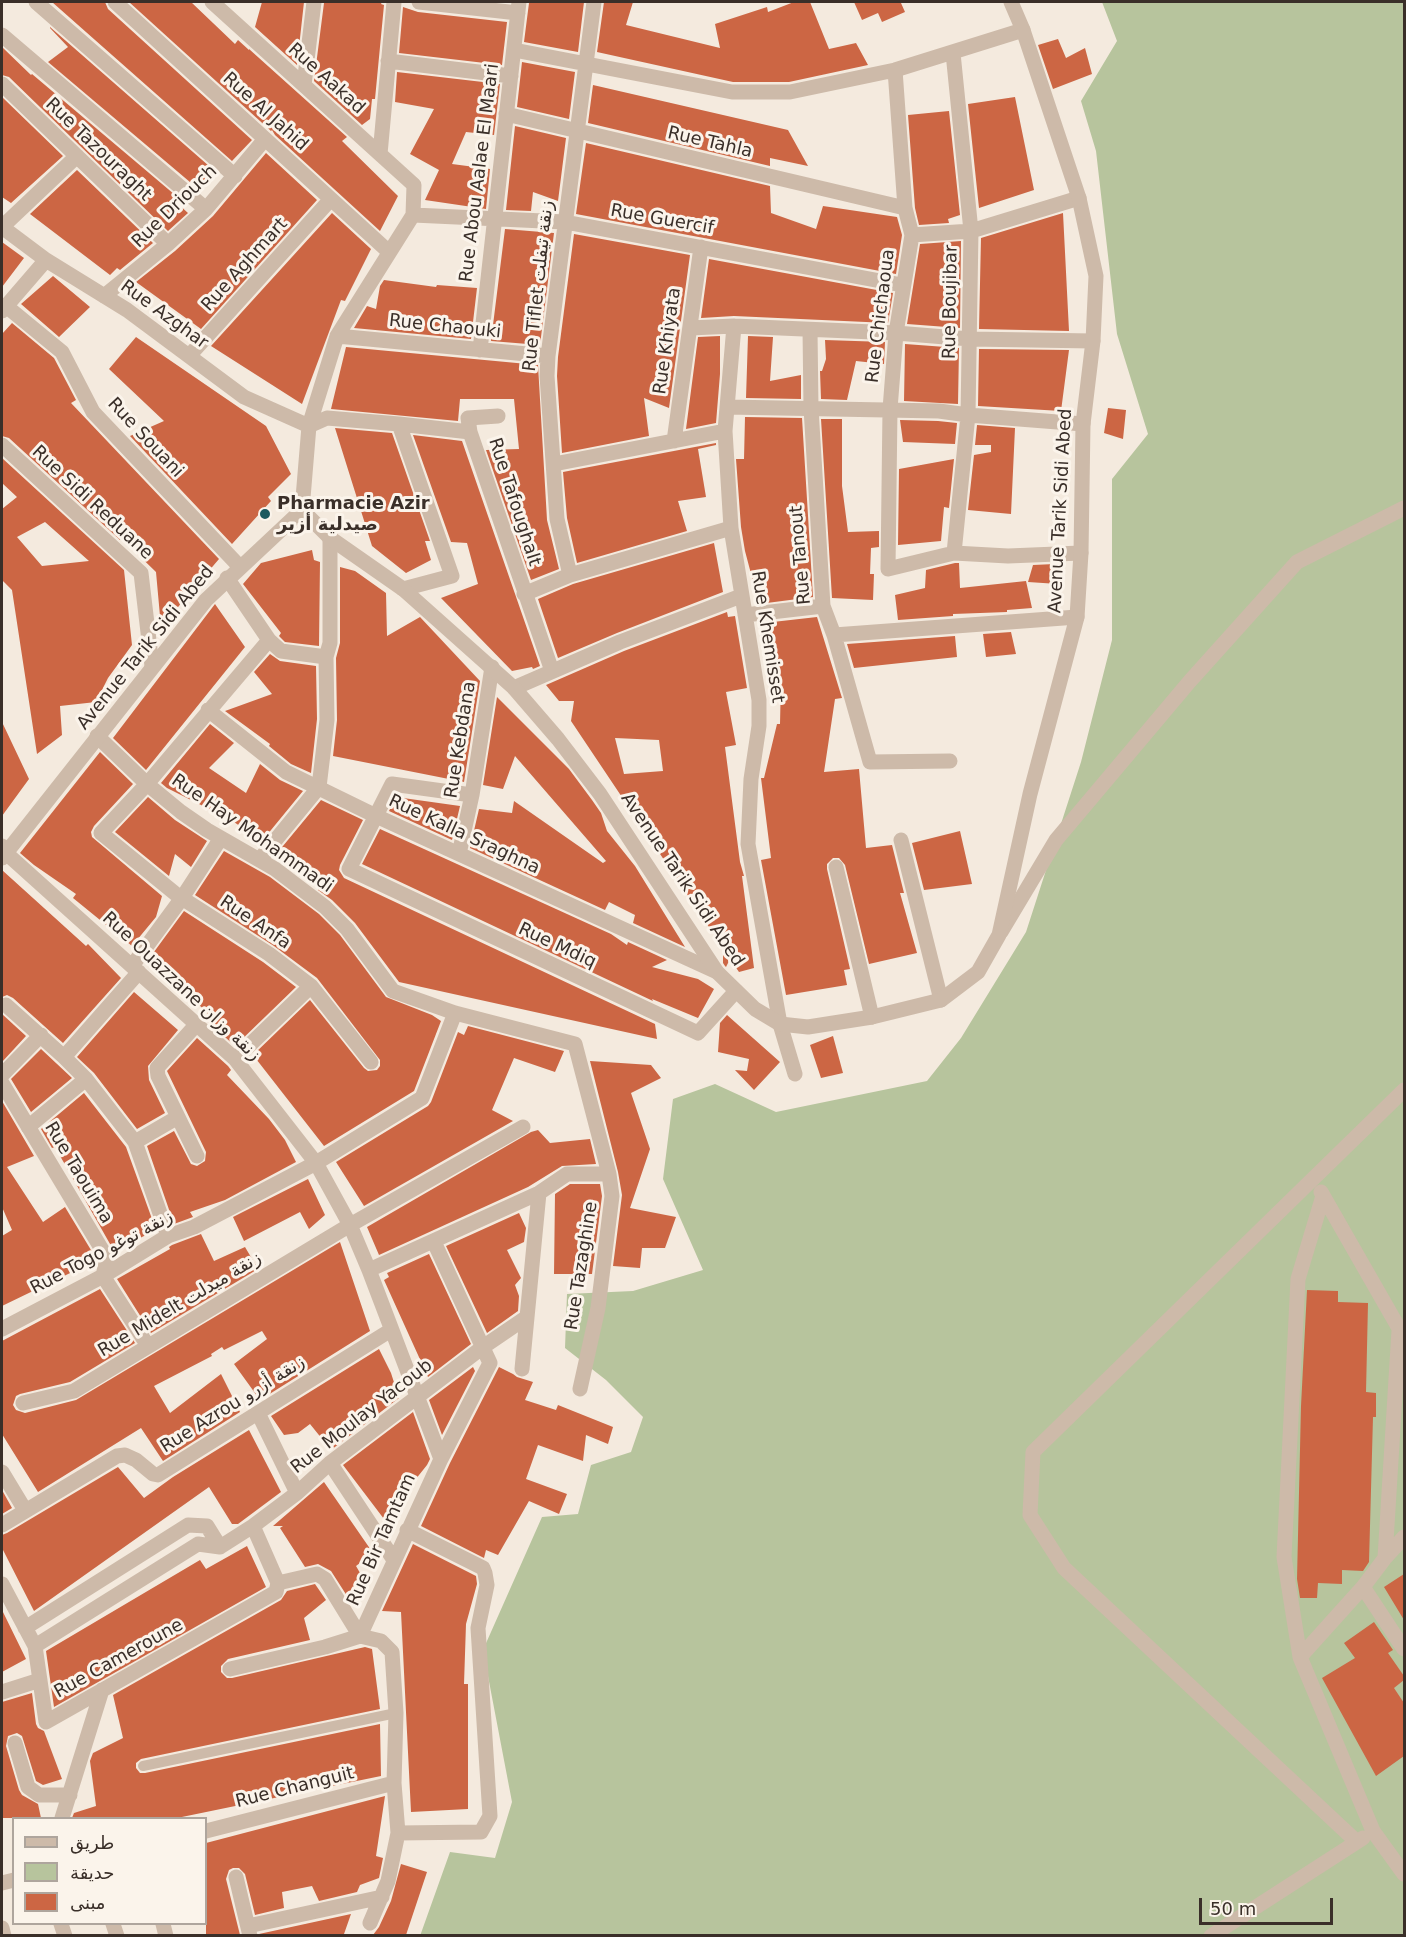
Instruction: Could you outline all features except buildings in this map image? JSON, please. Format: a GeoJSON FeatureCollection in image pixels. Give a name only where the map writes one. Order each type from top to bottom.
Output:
{"type":"FeatureCollection","features":[{"type":"Feature","properties":{"kind":"street"},"geometry":{"type":"LineString","coordinates":[[36,2],[235,176]]}},
{"type":"Feature","properties":{"kind":"street","name":"Rue Al Jahid"},"geometry":{"type":"LineString","coordinates":[[115,2],[389,252]]}},
{"type":"Feature","properties":{"kind":"street","name":"Rue Aakad"},"geometry":{"type":"LineString","coordinates":[[212,2],[414,185],[413,215]]}},
{"type":"Feature","properties":{"kind":"street"},"geometry":{"type":"LineString","coordinates":[[304,85],[314,2]]}},
{"type":"Feature","properties":{"kind":"street"},"geometry":{"type":"LineString","coordinates":[[380,154],[394,2]]}},
{"type":"Feature","properties":{"kind":"street"},"geometry":{"type":"LineString","coordinates":[[419,2],[519,8]]}},
{"type":"Feature","properties":{"kind":"street","name":"Rue Tiflet زنقة تيفلت"},"geometry":{"type":"LineString","coordinates":[[570,575],[557,519],[547,376],[594,2]]}},
{"type":"Feature","properties":{"kind":"street","name":"Avenue Tarik Sidi Abed"},"geometry":{"type":"LineString","coordinates":[[3,852],[206,600],[302,510],[330,538],[403,589],[514,688],[558,739],[600,794],[717,972],[754,1009],[780,1024],[808,1027],[872,1017],[941,1000],[978,972],[999,935],[1030,794],[1077,617],[1081,553],[1083,424],[1093,341],[1096,276],[1079,198],[1023,30],[1011,2]]}},
{"type":"Feature","properties":{"kind":"street","name":"Rue Abou Aalae El Maari"},"geometry":{"type":"LineString","coordinates":[[480,350],[519,8]]}},
{"type":"Feature","properties":{"kind":"street"},"geometry":{"type":"LineString","coordinates":[[514,50],[732,92],[789,93],[895,70],[1023,30]]}},
{"type":"Feature","properties":{"kind":"street"},"geometry":{"type":"LineString","coordinates":[[2,35],[206,209]]}},
{"type":"Feature","properties":{"kind":"street","name":"Rue Boujibar"},"geometry":{"type":"LineString","coordinates":[[953,53],[971,231],[968,416],[954,553]]}},
{"type":"Feature","properties":{"kind":"street"},"geometry":{"type":"LineString","coordinates":[[388,61],[511,76]]}},
{"type":"Feature","properties":{"kind":"street","name":"Rue Chichaoua"},"geometry":{"type":"LineString","coordinates":[[895,70],[905,208],[912,235],[902,285],[890,409],[888,569],[954,553]]}},
{"type":"Feature","properties":{"kind":"street","name":"Rue Tazouraght"},"geometry":{"type":"LineString","coordinates":[[2,84],[168,244]]}},
{"type":"Feature","properties":{"kind":"street","name":"Rue Tahla"},"geometry":{"type":"LineString","coordinates":[[507,114],[905,208]]}},
{"type":"Feature","properties":{"kind":"street","name":"Rue Driouch"},"geometry":{"type":"LineString","coordinates":[[104,296],[168,244],[206,209],[265,139]]}},
{"type":"Feature","properties":{"kind":"street"},"geometry":{"type":"LineString","coordinates":[[2,227],[76,156]]}},
{"type":"Feature","properties":{"kind":"street"},"geometry":{"type":"LineString","coordinates":[[912,235],[971,231],[1079,198]]}},
{"type":"Feature","properties":{"kind":"street","name":"Rue Aghmart"},"geometry":{"type":"LineString","coordinates":[[189,356],[331,199]]}},
{"type":"Feature","properties":{"kind":"street"},"geometry":{"type":"LineString","coordinates":[[302,510],[309,426],[338,336],[413,215]]}},
{"type":"Feature","properties":{"kind":"street","name":"Rue Guercif"},"geometry":{"type":"LineString","coordinates":[[413,215],[565,222],[902,285]]}},
{"type":"Feature","properties":{"kind":"street","name":"Rue Azghar"},"geometry":{"type":"LineString","coordinates":[[2,227],[46,260],[127,310],[244,397],[309,426]]}},
{"type":"Feature","properties":{"kind":"street","name":"Rue Khiyata"},"geometry":{"type":"LineString","coordinates":[[674,441],[701,247]]}},
{"type":"Feature","properties":{"kind":"street"},"geometry":{"type":"LineString","coordinates":[[4,308],[46,260]]}},
{"type":"Feature","properties":{"kind":"street","name":"Rue Souani"},"geometry":{"type":"LineString","coordinates":[[4,308],[62,352],[93,412],[240,567]]}},
{"type":"Feature","properties":{"kind":"street"},"geometry":{"type":"LineString","coordinates":[[690,328],[734,326],[896,333],[970,339],[1093,341]]}},
{"type":"Feature","properties":{"kind":"street","name":"Rue Khemisset"},"geometry":{"type":"LineString","coordinates":[[734,326],[725,431],[731,528],[759,700],[759,726],[751,778],[748,844],[780,1024],[795,1074]]}},
{"type":"Feature","properties":{"kind":"street","name":"Rue Tanout"},"geometry":{"type":"LineString","coordinates":[[810,330],[810,408],[823,606],[834,635],[870,762],[950,761]]}},
{"type":"Feature","properties":{"kind":"street","name":"Rue Chaouki"},"geometry":{"type":"LineString","coordinates":[[338,336],[548,356]]}},
{"type":"Feature","properties":{"kind":"street"},"geometry":{"type":"LineString","coordinates":[[727,406],[939,411],[968,416],[1083,424]]}},
{"type":"Feature","properties":{"kind":"street"},"geometry":{"type":"LineString","coordinates":[[470,432],[468,418],[498,416]]}},
{"type":"Feature","properties":{"kind":"street","name":"Rue Tafoughalt"},"geometry":{"type":"LineString","coordinates":[[309,426],[327,418],[470,432],[552,671]]}},
{"type":"Feature","properties":{"kind":"street"},"geometry":{"type":"LineString","coordinates":[[399,424],[452,576],[403,589]]}},
{"type":"Feature","properties":{"kind":"street"},"geometry":{"type":"LineString","coordinates":[[554,464],[725,431]]}},
{"type":"Feature","properties":{"kind":"street","name":"Rue Sidi Reduane"},"geometry":{"type":"LineString","coordinates":[[2,445],[141,573],[152,666]]}},
{"type":"Feature","properties":{"kind":"street"},"geometry":{"type":"LineString","coordinates":[[999,935],[1056,840],[1191,681],[1297,562],[1404,508]]}},
{"type":"Feature","properties":{"kind":"street"},"geometry":{"type":"LineString","coordinates":[[524,594],[570,575],[731,528]]}},
{"type":"Feature","properties":{"kind":"street"},"geometry":{"type":"LineString","coordinates":[[260,859],[319,787],[327,720],[326,657],[330,643],[330,538]]}},
{"type":"Feature","properties":{"kind":"street"},"geometry":{"type":"LineString","coordinates":[[954,553],[1008,556],[1081,553]]}},
{"type":"Feature","properties":{"kind":"street"},"geometry":{"type":"LineString","coordinates":[[227,578],[269,640],[282,651],[326,657]]}},
{"type":"Feature","properties":{"kind":"street"},"geometry":{"type":"LineString","coordinates":[[514,688],[620,642],[741,596]]}},
{"type":"Feature","properties":{"kind":"street"},"geometry":{"type":"LineString","coordinates":[[745,615],[823,606]]}},
{"type":"Feature","properties":{"kind":"street"},"geometry":{"type":"LineString","coordinates":[[834,635],[1077,617]]}},
{"type":"Feature","properties":{"kind":"street"},"geometry":{"type":"LineString","coordinates":[[147,784],[269,640]]}},
{"type":"Feature","properties":{"kind":"street","name":"Rue Kebdana"},"geometry":{"type":"LineString","coordinates":[[459,854],[472,795],[492,668]]}},
{"type":"Feature","properties":{"kind":"street","name":"Rue Kalla Sraghna"},"geometry":{"type":"LineString","coordinates":[[208,710],[286,772],[376,816],[717,972]]}},
{"type":"Feature","properties":{"kind":"street","name":"Rue Hay Mohammadi"},"geometry":{"type":"LineString","coordinates":[[97,736],[147,784],[181,812],[221,838],[260,859],[325,907],[347,929],[393,991],[455,1013],[575,1044]]}},
{"type":"Feature","properties":{"kind":"street","name":"Rue Anfa"},"geometry":{"type":"LineString","coordinates":[[147,784],[101,833],[182,898],[270,954],[310,986],[371,1062]]}},
{"type":"Feature","properties":{"kind":"street"},"geometry":{"type":"LineString","coordinates":[[376,816],[392,784],[472,795]]}},
{"type":"Feature","properties":{"kind":"street","name":"Rue Mdiq"},"geometry":{"type":"LineString","coordinates":[[376,816],[349,869],[698,1033],[736,991]]}},
{"type":"Feature","properties":{"kind":"street"},"geometry":{"type":"LineString","coordinates":[[64,1057],[136,969],[221,838]]}},
{"type":"Feature","properties":{"kind":"street"},"geometry":{"type":"LineString","coordinates":[[901,840],[941,1000]]}},
{"type":"Feature","properties":{"kind":"street","name":"Rue Ouazzane زنقة وزان"},"geometry":{"type":"LineString","coordinates":[[3,852],[234,1059],[316,1163],[350,1225],[369,1270],[441,1460]]}},
{"type":"Feature","properties":{"kind":"street"},"geometry":{"type":"LineString","coordinates":[[836,867],[872,1017]]}},
{"type":"Feature","properties":{"kind":"street"},"geometry":{"type":"LineString","coordinates":[[234,1059],[310,986]]}},
{"type":"Feature","properties":{"kind":"street"},"geometry":{"type":"LineString","coordinates":[[6,1005],[86,1079],[135,1142],[168,1236]]}},
{"type":"Feature","properties":{"kind":"street","name":"Rue Togo زنقة توغو"},"geometry":{"type":"LineString","coordinates":[[2,1329],[103,1276],[168,1236],[194,1227],[316,1163],[422,1098],[455,1013]]}},
{"type":"Feature","properties":{"kind":"street"},"geometry":{"type":"LineString","coordinates":[[196,1025],[157,1068],[158,1076],[197,1156]]}},
{"type":"Feature","properties":{"kind":"street"},"geometry":{"type":"LineString","coordinates":[[2,1075],[41,1035]]}},
{"type":"Feature","properties":{"kind":"street","name":"Rue Tazaghine"},"geometry":{"type":"LineString","coordinates":[[575,1044],[609,1174],[612,1196],[598,1308],[580,1389]]}},
{"type":"Feature","properties":{"kind":"street"},"geometry":{"type":"LineString","coordinates":[[28,1128],[86,1079]]}},
{"type":"Feature","properties":{"kind":"street","name":"Rue Taouima"},"geometry":{"type":"LineString","coordinates":[[2,1083],[106,1258],[103,1276],[148,1346]]}},
{"type":"Feature","properties":{"kind":"street"},"geometry":{"type":"LineString","coordinates":[[1357,1842],[1064,1568],[1030,1515],[1033,1452],[1315,1178],[1403,1097]]}},
{"type":"Feature","properties":{"kind":"street"},"geometry":{"type":"LineString","coordinates":[[135,1142],[178,1117]]}},
{"type":"Feature","properties":{"kind":"street","name":"Rue Midelt زنقة ميدلت"},"geometry":{"type":"LineString","coordinates":[[23,1403],[74,1391],[350,1225],[523,1127]]}},
{"type":"Feature","properties":{"kind":"street"},"geometry":{"type":"LineString","coordinates":[[369,1270],[539,1193],[567,1174],[609,1174]]}},
{"type":"Feature","properties":{"kind":"street"},"geometry":{"type":"LineString","coordinates":[[1315,1178],[1402,1334],[1385,1558]]}},
{"type":"Feature","properties":{"kind":"street"},"geometry":{"type":"LineString","coordinates":[[522,1369],[539,1193]]}},
{"type":"Feature","properties":{"kind":"street"},"geometry":{"type":"LineString","coordinates":[[1323,1196],[1298,1279],[1284,1557],[1300,1657],[1373,1831],[1404,1874]]}},
{"type":"Feature","properties":{"kind":"street"},"geometry":{"type":"LineString","coordinates":[[434,1242],[483,1347]]}},
{"type":"Feature","properties":{"kind":"street","name":"Rue Moulay Yacoub"},"geometry":{"type":"LineString","coordinates":[[220,1547],[253,1526],[297,1493],[330,1463],[483,1347],[527,1317]]}},
{"type":"Feature","properties":{"kind":"street","name":"Rue Azrou زنقة أزرو"},"geometry":{"type":"LineString","coordinates":[[2,1525],[117,1456],[125,1455],[136,1460],[153,1474],[158,1475],[391,1330]]}},
{"type":"Feature","properties":{"kind":"street","name":"Rue Bir Tamtam"},"geometry":{"type":"LineString","coordinates":[[360,1636],[407,1530],[490,1363],[483,1347]]}},
{"type":"Feature","properties":{"kind":"street"},"geometry":{"type":"LineString","coordinates":[[258,1413],[297,1493]]}},
{"type":"Feature","properties":{"kind":"street"},"geometry":{"type":"LineString","coordinates":[[330,1463],[394,1560]]}},
{"type":"Feature","properties":{"kind":"street"},"geometry":{"type":"LineString","coordinates":[[2,1472],[25,1510]]}},
{"type":"Feature","properties":{"kind":"street"},"geometry":{"type":"LineString","coordinates":[[26,1628],[188,1525],[207,1526],[220,1547]]}},
{"type":"Feature","properties":{"kind":"street"},"geometry":{"type":"LineString","coordinates":[[253,1526],[278,1583],[317,1574],[325,1579],[360,1636]]}},
{"type":"Feature","properties":{"kind":"street"},"geometry":{"type":"LineString","coordinates":[[398,1833],[481,1832],[490,1816],[478,1628],[488,1585],[485,1573],[483,1568],[407,1530]]}},
{"type":"Feature","properties":{"kind":"street"},"geometry":{"type":"LineString","coordinates":[[1300,1657],[1404,1537]]}},
{"type":"Feature","properties":{"kind":"street"},"geometry":{"type":"LineString","coordinates":[[36,1647],[198,1544],[220,1547]]}},
{"type":"Feature","properties":{"kind":"street","name":"Rue Cameroune"},"geometry":{"type":"LineString","coordinates":[[2,1584],[36,1647],[46,1722],[271,1596],[276,1592],[278,1583]]}},
{"type":"Feature","properties":{"kind":"street"},"geometry":{"type":"LineString","coordinates":[[1363,1587],[1404,1649]]}},
{"type":"Feature","properties":{"kind":"street"},"geometry":{"type":"LineString","coordinates":[[230,1669],[325,1647],[360,1636],[381,1641],[392,1652],[396,1713],[394,1783],[398,1833],[392,1866],[382,1897],[370,1923]]}},
{"type":"Feature","properties":{"kind":"street"},"geometry":{"type":"LineString","coordinates":[[2,1692],[40,1680]]}},
{"type":"Feature","properties":{"kind":"street"},"geometry":{"type":"LineString","coordinates":[[62,1817],[102,1690]]}},
{"type":"Feature","properties":{"kind":"street"},"geometry":{"type":"LineString","coordinates":[[15,1743],[28,1787],[39,1795],[70,1795]]}},
{"type":"Feature","properties":{"kind":"street","name":"Rue Changuit"},"geometry":{"type":"LineString","coordinates":[[207,1831],[394,1783]]}},
{"type":"Feature","properties":{"kind":"street"},"geometry":{"type":"LineString","coordinates":[[1211,1935],[1373,1831]]}},
{"type":"Feature","properties":{"kind":"street"},"geometry":{"type":"LineString","coordinates":[[236,1877],[249,1931],[382,1897]]}},
{"type":"Feature","properties":{"kind":"street"},"geometry":{"type":"LineString","coordinates":[[2,1928],[4,1935]]}},
{"type":"Feature","properties":{"kind":"lane"},"geometry":{"type":"LineString","coordinates":[[143,1766],[396,1713]]}},
{"type":"Feature","properties":{"kind":"green space"},"geometry":{"type":"Polygon","coordinates":[[[1102,2],[1404,2],[1404,1935],[420,1936],[450,1852],[495,1858],[512,1802],[483,1650],[542,1517],[578,1514],[591,1465],[631,1452],[643,1417],[606,1380],[565,1348],[567,1294],[633,1291],[703,1270],[663,1179],[673,1099],[715,1084],[776,1112],[927,1081],[961,1038],[1026,932],[1081,762],[1112,640],[1112,479],[1148,434],[1117,334],[1096,151],[1081,101],[1117,41],[1102,2]]]}},
{"type":"Feature","properties":{"kind":"place","name":"Pharmacie Azir صيدلية أزير"},"geometry":{"type":"Point","coordinates":[265,514]}}]}
